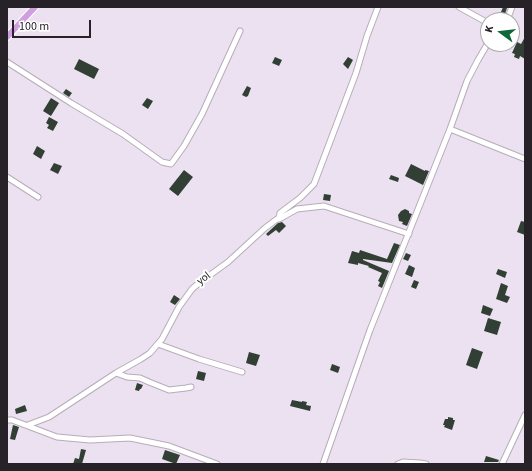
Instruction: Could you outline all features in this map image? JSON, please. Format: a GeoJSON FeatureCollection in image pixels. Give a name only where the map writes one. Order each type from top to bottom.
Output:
{"type":"FeatureCollection","features":[{"type":"Feature","properties":{"kind":"main road"},"geometry":{"type":"LineString","coordinates":[[7,37],[35,7]]}},
{"type":"Feature","properties":{"kind":"street"},"geometry":{"type":"LineString","coordinates":[[279,219],[280,212],[300,198],[314,184],[356,73],[367,36],[378,7]]}},
{"type":"Feature","properties":{"kind":"street"},"geometry":{"type":"LineString","coordinates":[[459,7],[480,19]]}},
{"type":"Feature","properties":{"kind":"street"},"geometry":{"type":"LineString","coordinates":[[7,62],[123,134],[162,162],[171,164],[184,146],[202,114],[240,31]]}},
{"type":"Feature","properties":{"kind":"street"},"geometry":{"type":"LineString","coordinates":[[324,464],[370,330],[450,129],[467,81],[483,52]]}},
{"type":"Feature","properties":{"kind":"street"},"geometry":{"type":"LineString","coordinates":[[450,129],[525,159]]}},
{"type":"Feature","properties":{"kind":"street"},"geometry":{"type":"LineString","coordinates":[[7,177],[38,197]]}},
{"type":"Feature","properties":{"kind":"street","name":"yol"},"geometry":{"type":"LineString","coordinates":[[28,425],[49,417],[116,373],[141,360],[150,353],[162,339],[179,307],[192,289],[228,262],[265,228],[279,219],[297,210],[324,206],[409,234]]}},
{"type":"Feature","properties":{"kind":"street"},"geometry":{"type":"LineString","coordinates":[[158,344],[199,359],[242,372]]}},
{"type":"Feature","properties":{"kind":"street"},"geometry":{"type":"LineString","coordinates":[[116,373],[127,378],[140,378],[169,390],[191,387]]}},
{"type":"Feature","properties":{"kind":"street"},"geometry":{"type":"LineString","coordinates":[[502,464],[525,415]]}},
{"type":"Feature","properties":{"kind":"street"},"geometry":{"type":"LineString","coordinates":[[7,420],[28,425],[57,437],[90,440],[130,438],[169,446],[217,464]]}},
{"type":"Feature","properties":{"kind":"street"},"geometry":{"type":"LineString","coordinates":[[398,464],[403,462],[426,464]]}},
{"type":"Feature","properties":{"kind":"building"},"geometry":{"type":"Polygon","coordinates":[[[503,7],[507,8],[506,12],[501,12],[503,7]]]}},
{"type":"Feature","properties":{"kind":"building"},"geometry":{"type":"Polygon","coordinates":[[[525,37],[525,59],[520,56],[519,59],[514,57],[515,54],[512,53],[520,52],[521,44],[525,37]]]}},
{"type":"Feature","properties":{"kind":"building"},"geometry":{"type":"Polygon","coordinates":[[[275,57],[282,60],[279,66],[272,63],[275,57]]]}},
{"type":"Feature","properties":{"kind":"building"},"geometry":{"type":"Polygon","coordinates":[[[348,57],[353,60],[348,69],[343,64],[348,57]]]}},
{"type":"Feature","properties":{"kind":"building"},"geometry":{"type":"Polygon","coordinates":[[[79,59],[99,69],[94,79],[74,69],[79,59]]]}},
{"type":"Feature","properties":{"kind":"building"},"geometry":{"type":"Polygon","coordinates":[[[247,86],[251,88],[248,96],[246,97],[242,95],[247,86]]]}},
{"type":"Feature","properties":{"kind":"building"},"geometry":{"type":"Polygon","coordinates":[[[66,89],[72,93],[69,97],[63,93],[66,89]]]}},
{"type":"Feature","properties":{"kind":"building"},"geometry":{"type":"Polygon","coordinates":[[[51,98],[59,103],[51,116],[43,111],[51,98]]]}},
{"type":"Feature","properties":{"kind":"building"},"geometry":{"type":"Polygon","coordinates":[[[147,98],[153,101],[148,109],[142,105],[147,98]]]}},
{"type":"Feature","properties":{"kind":"building"},"geometry":{"type":"Polygon","coordinates":[[[49,117],[58,122],[53,131],[47,128],[49,125],[46,123],[49,117]]]}},
{"type":"Feature","properties":{"kind":"building"},"geometry":{"type":"Polygon","coordinates":[[[37,146],[45,151],[41,159],[33,154],[37,146]]]}},
{"type":"Feature","properties":{"kind":"building"},"geometry":{"type":"Polygon","coordinates":[[[54,163],[62,166],[58,174],[50,170],[54,163]]]}},
{"type":"Feature","properties":{"kind":"building"},"geometry":{"type":"Polygon","coordinates":[[[411,164],[425,171],[429,171],[423,185],[405,176],[411,164]]]}},
{"type":"Feature","properties":{"kind":"building"},"geometry":{"type":"Polygon","coordinates":[[[184,170],[193,177],[178,196],[169,189],[184,170]]]}},
{"type":"Feature","properties":{"kind":"building"},"geometry":{"type":"Polygon","coordinates":[[[391,175],[399,178],[398,182],[389,179],[391,175]]]}},
{"type":"Feature","properties":{"kind":"building"},"geometry":{"type":"Polygon","coordinates":[[[324,194],[331,195],[330,201],[323,200],[324,194]]]}},
{"type":"Feature","properties":{"kind":"building"},"geometry":{"type":"Polygon","coordinates":[[[405,209],[412,214],[407,226],[402,224],[403,222],[399,221],[398,215],[405,209]]]}},
{"type":"Feature","properties":{"kind":"building"},"geometry":{"type":"Polygon","coordinates":[[[521,221],[525,222],[525,235],[517,232],[521,221]]]}},
{"type":"Feature","properties":{"kind":"building"},"geometry":{"type":"Polygon","coordinates":[[[282,222],[286,226],[279,233],[276,230],[268,236],[266,234],[278,223],[282,222]]]}},
{"type":"Feature","properties":{"kind":"building"},"geometry":{"type":"Polygon","coordinates":[[[394,243],[400,245],[392,263],[363,259],[389,271],[382,288],[378,286],[380,282],[378,281],[382,273],[368,267],[369,266],[358,263],[358,265],[348,263],[352,251],[359,253],[360,250],[387,259],[394,243]]]}},
{"type":"Feature","properties":{"kind":"building"},"geometry":{"type":"Polygon","coordinates":[[[406,253],[411,255],[408,261],[403,259],[406,253]]]}},
{"type":"Feature","properties":{"kind":"building"},"geometry":{"type":"Polygon","coordinates":[[[409,265],[415,268],[412,277],[405,274],[409,265]]]}},
{"type":"Feature","properties":{"kind":"building"},"geometry":{"type":"Polygon","coordinates":[[[498,269],[507,272],[505,278],[496,274],[498,269]]]}},
{"type":"Feature","properties":{"kind":"building"},"geometry":{"type":"Polygon","coordinates":[[[414,280],[419,282],[416,289],[411,287],[414,280]]]}},
{"type":"Feature","properties":{"kind":"building"},"geometry":{"type":"Polygon","coordinates":[[[501,283],[508,286],[505,295],[510,297],[507,303],[496,299],[501,283]]]}},
{"type":"Feature","properties":{"kind":"building"},"geometry":{"type":"Polygon","coordinates":[[[174,295],[180,299],[175,305],[170,302],[174,295]]]}},
{"type":"Feature","properties":{"kind":"building"},"geometry":{"type":"Polygon","coordinates":[[[483,305],[493,309],[490,316],[481,313],[483,305]]]}},
{"type":"Feature","properties":{"kind":"building"},"geometry":{"type":"Polygon","coordinates":[[[488,318],[501,322],[497,335],[484,331],[488,318]]]}},
{"type":"Feature","properties":{"kind":"building"},"geometry":{"type":"Polygon","coordinates":[[[472,348],[483,352],[477,369],[466,365],[472,348]]]}},
{"type":"Feature","properties":{"kind":"building"},"geometry":{"type":"Polygon","coordinates":[[[249,352],[260,355],[256,366],[246,363],[249,352]]]}},
{"type":"Feature","properties":{"kind":"building"},"geometry":{"type":"Polygon","coordinates":[[[332,364],[340,367],[338,373],[330,370],[332,364]]]}},
{"type":"Feature","properties":{"kind":"building"},"geometry":{"type":"Polygon","coordinates":[[[198,371],[206,373],[204,381],[196,379],[198,371]]]}},
{"type":"Feature","properties":{"kind":"building"},"geometry":{"type":"Polygon","coordinates":[[[137,383],[143,385],[139,391],[135,390],[137,383]]]}},
{"type":"Feature","properties":{"kind":"building"},"geometry":{"type":"Polygon","coordinates":[[[292,400],[307,402],[306,405],[311,406],[310,411],[290,406],[292,400]]]}},
{"type":"Feature","properties":{"kind":"building"},"geometry":{"type":"Polygon","coordinates":[[[25,405],[27,411],[16,414],[15,409],[25,405]]]}},
{"type":"Feature","properties":{"kind":"building"},"geometry":{"type":"Polygon","coordinates":[[[448,417],[455,420],[452,430],[444,427],[445,425],[443,425],[445,419],[448,419],[448,417]]]}},
{"type":"Feature","properties":{"kind":"building"},"geometry":{"type":"Polygon","coordinates":[[[13,425],[19,427],[15,440],[10,439],[13,425]]]}},
{"type":"Feature","properties":{"kind":"building"},"geometry":{"type":"Polygon","coordinates":[[[81,449],[86,450],[82,464],[73,464],[75,458],[79,459],[81,449]]]}},
{"type":"Feature","properties":{"kind":"building"},"geometry":{"type":"Polygon","coordinates":[[[165,450],[180,455],[176,464],[162,459],[165,450]]]}},
{"type":"Feature","properties":{"kind":"building"},"geometry":{"type":"Polygon","coordinates":[[[486,456],[499,460],[498,462],[484,462],[486,456]]]}}]}
